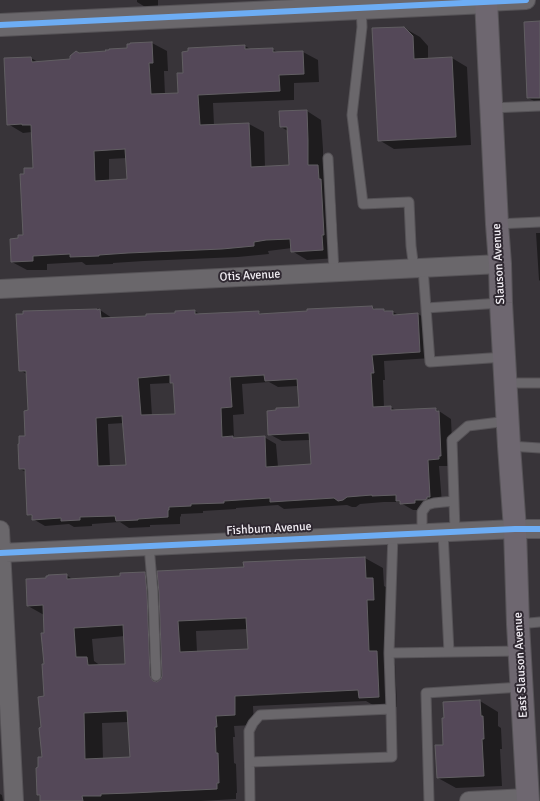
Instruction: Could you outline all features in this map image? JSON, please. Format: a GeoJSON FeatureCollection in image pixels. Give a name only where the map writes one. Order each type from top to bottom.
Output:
{"type":"FeatureCollection","features":[{"type":"Feature","properties":{"kind":"main road","name":"Slauson Avenue"},"geometry":{"type":"LineString","coordinates":[[486,1],[501,303],[515,529]]}},
{"type":"Feature","properties":{"kind":"main road","name":"East Slauson Avenue"},"geometry":{"type":"LineString","coordinates":[[515,529],[518,624],[528,800]]}},
{"type":"Feature","properties":{"kind":"street"},"geometry":{"type":"LineString","coordinates":[[0,25],[361,4],[526,0]]}},
{"type":"Feature","properties":{"kind":"street","name":"Otis Avenue"},"geometry":{"type":"LineString","coordinates":[[0,289],[500,264]]}},
{"type":"Feature","properties":{"kind":"street","name":"Fishburn Avenue"},"geometry":{"type":"LineString","coordinates":[[1,553],[393,534],[540,529]]}},
{"type":"Feature","properties":{"kind":"street"},"geometry":{"type":"LineString","coordinates":[[0,530],[14,801]]}},
{"type":"Feature","properties":{"kind":"street"},"geometry":{"type":"LineString","coordinates":[[469,801],[528,800]]}},
{"type":"Feature","properties":{"kind":"lane"},"geometry":{"type":"LineString","coordinates":[[361,4],[362,27],[352,115],[363,204],[409,202],[411,246],[419,268],[426,308],[430,362],[504,357]]}},
{"type":"Feature","properties":{"kind":"lane"},"geometry":{"type":"LineString","coordinates":[[491,108],[540,106]]}},
{"type":"Feature","properties":{"kind":"lane"},"geometry":{"type":"LineString","coordinates":[[328,158],[334,272]]}},
{"type":"Feature","properties":{"kind":"lane"},"geometry":{"type":"LineString","coordinates":[[497,224],[540,222]]}},
{"type":"Feature","properties":{"kind":"lane"},"geometry":{"type":"LineString","coordinates":[[426,308],[501,303]]}},
{"type":"Feature","properties":{"kind":"lane"},"geometry":{"type":"LineString","coordinates":[[506,383],[540,383]]}},
{"type":"Feature","properties":{"kind":"lane"},"geometry":{"type":"LineString","coordinates":[[449,652],[449,532],[454,501],[452,440],[468,426],[508,421]]}},
{"type":"Feature","properties":{"kind":"lane"},"geometry":{"type":"LineString","coordinates":[[509,446],[540,448]]}},
{"type":"Feature","properties":{"kind":"lane"},"geometry":{"type":"LineString","coordinates":[[422,533],[422,512],[427,505],[454,501]]}},
{"type":"Feature","properties":{"kind":"lane"},"geometry":{"type":"LineString","coordinates":[[250,762],[392,758],[389,653],[393,534]]}},
{"type":"Feature","properties":{"kind":"lane"},"geometry":{"type":"LineString","coordinates":[[149,546],[153,593],[156,676]]}},
{"type":"Feature","properties":{"kind":"lane"},"geometry":{"type":"LineString","coordinates":[[518,624],[540,622]]}},
{"type":"Feature","properties":{"kind":"lane"},"geometry":{"type":"LineString","coordinates":[[389,653],[520,651]]}},
{"type":"Feature","properties":{"kind":"lane"},"geometry":{"type":"LineString","coordinates":[[429,801],[426,693],[522,687]]}},
{"type":"Feature","properties":{"kind":"lane"},"geometry":{"type":"LineString","coordinates":[[250,801],[249,731],[252,722],[260,715],[391,708]]}},
{"type":"Feature","properties":{"kind":"building"},"geometry":{"type":"Polygon","coordinates":[[[540,21],[540,98],[527,98],[524,22],[540,21]]]}},
{"type":"Feature","properties":{"kind":"building"},"geometry":{"type":"Polygon","coordinates":[[[404,27],[413,36],[414,59],[452,57],[456,137],[378,141],[372,28],[404,27]]]}},
{"type":"Feature","properties":{"kind":"building"},"geometry":{"type":"Polygon","coordinates":[[[152,42],[153,63],[149,63],[151,94],[178,93],[177,73],[183,73],[182,52],[188,51],[188,48],[245,45],[245,49],[273,48],[273,52],[303,51],[304,74],[279,75],[280,91],[198,95],[200,125],[249,123],[251,167],[289,165],[287,127],[280,127],[279,111],[307,110],[308,165],[318,165],[319,179],[321,179],[324,235],[322,235],[323,250],[291,252],[290,239],[266,240],[254,242],[254,246],[222,249],[128,253],[99,256],[70,257],[70,254],[33,256],[33,261],[11,262],[10,239],[18,238],[18,235],[23,235],[20,174],[24,174],[24,168],[33,168],[31,125],[7,125],[4,58],[31,57],[32,62],[70,59],[70,56],[76,51],[79,53],[127,48],[127,44],[152,42]],[[125,149],[94,151],[95,181],[127,179],[125,149]]]}},
{"type":"Feature","properties":{"kind":"building"},"geometry":{"type":"Polygon","coordinates":[[[372,306],[373,309],[393,311],[393,315],[418,313],[420,352],[372,355],[374,373],[371,373],[373,407],[391,406],[391,410],[436,408],[436,411],[439,411],[441,456],[439,456],[439,459],[428,460],[430,497],[427,497],[427,499],[424,500],[415,500],[415,503],[400,504],[400,501],[396,501],[396,495],[347,497],[338,501],[334,498],[270,502],[270,498],[224,501],[224,503],[191,504],[191,506],[169,507],[168,517],[116,521],[115,516],[80,517],[80,520],[61,521],[61,518],[32,520],[32,515],[27,515],[25,469],[19,469],[18,444],[19,436],[25,436],[24,411],[28,410],[26,371],[19,371],[16,314],[23,314],[23,311],[100,309],[101,318],[146,316],[146,314],[175,313],[175,311],[195,310],[195,314],[259,311],[259,314],[307,311],[307,309],[372,306]],[[170,375],[138,378],[141,415],[175,414],[173,383],[170,383],[170,375]],[[264,375],[230,377],[232,407],[221,408],[222,437],[233,436],[233,438],[265,436],[266,467],[311,464],[309,433],[268,435],[267,411],[276,410],[276,408],[299,407],[297,379],[265,381],[264,375]],[[122,416],[96,418],[98,466],[126,465],[122,416]]]}},
{"type":"Feature","properties":{"kind":"building"},"geometry":{"type":"Polygon","coordinates":[[[365,557],[366,578],[373,578],[374,600],[367,600],[369,651],[377,651],[379,697],[359,698],[358,690],[235,696],[235,715],[216,716],[216,753],[218,753],[219,783],[217,783],[217,789],[101,794],[101,796],[82,796],[83,801],[40,801],[40,795],[37,795],[36,768],[38,767],[38,757],[42,757],[38,697],[44,696],[42,664],[44,664],[41,633],[44,633],[43,605],[27,606],[26,579],[46,578],[48,575],[67,574],[67,579],[120,576],[120,573],[145,572],[150,676],[153,681],[157,682],[162,676],[157,571],[244,567],[243,562],[365,557]],[[246,618],[178,621],[180,652],[248,649],[246,618]],[[123,625],[74,628],[76,657],[87,657],[88,665],[125,664],[123,625]],[[127,711],[84,713],[85,759],[130,757],[127,711]]]}},
{"type":"Feature","properties":{"kind":"building"},"geometry":{"type":"Polygon","coordinates":[[[480,700],[481,716],[483,716],[484,739],[482,739],[484,776],[437,778],[435,745],[443,745],[443,702],[480,700]]]}},
{"type":"Feature","properties":{"kind":"cycle path"},"geometry":{"type":"LineString","coordinates":[[0,25],[526,0]]}},
{"type":"Feature","properties":{"kind":"cycle path"},"geometry":{"type":"LineString","coordinates":[[0,553],[540,529]]}}]}
